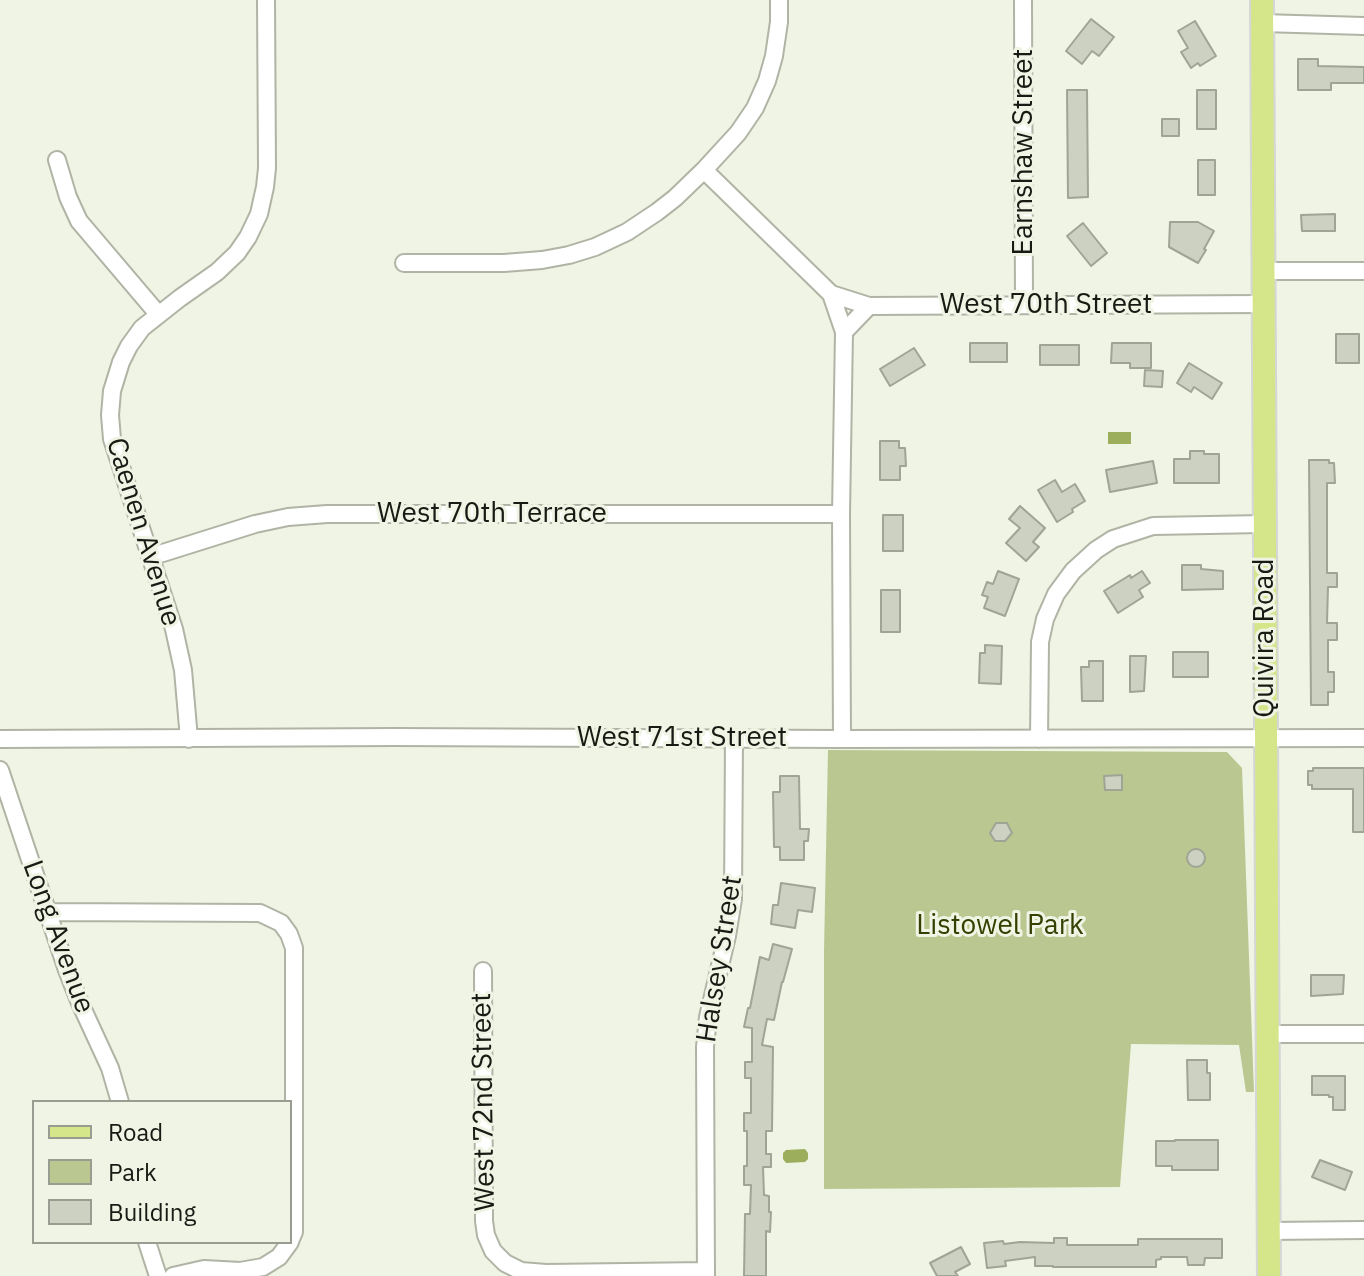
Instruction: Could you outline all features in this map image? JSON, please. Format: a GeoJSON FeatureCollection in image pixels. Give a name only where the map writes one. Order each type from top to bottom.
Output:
{"type":"FeatureCollection","features":[{"type":"Feature","properties":{"kind":"main road","name":"Quivira Road"},"geometry":{"type":"LineString","coordinates":[[1262,0],[1269,1276]]}},
{"type":"Feature","properties":{"kind":"street","name":"Caenen Avenue"},"geometry":{"type":"LineString","coordinates":[[189,739],[183,670],[174,629],[112,439],[112,391],[121,362],[142,328],[217,272],[237,253],[259,214],[267,168],[266,0]]}},
{"type":"Feature","properties":{"kind":"street"},"geometry":{"type":"LineString","coordinates":[[404,263],[504,263],[569,255],[627,232],[657,212],[704,170],[738,133],[755,108],[774,56],[779,0]]}},
{"type":"Feature","properties":{"kind":"street","name":"Earnshaw Street"},"geometry":{"type":"LineString","coordinates":[[1023,0],[1024,305]]}},
{"type":"Feature","properties":{"kind":"street"},"geometry":{"type":"LineString","coordinates":[[1262,23],[1364,26]]}},
{"type":"Feature","properties":{"kind":"street"},"geometry":{"type":"LineString","coordinates":[[57,160],[79,221],[158,314]]}},
{"type":"Feature","properties":{"kind":"street","name":"West 70th Street"},"geometry":{"type":"LineString","coordinates":[[704,170],[831,294],[869,306],[1263,304]]}},
{"type":"Feature","properties":{"kind":"street"},"geometry":{"type":"LineString","coordinates":[[1263,271],[1364,271]]}},
{"type":"Feature","properties":{"kind":"street","name":"West 70th Street"},"geometry":{"type":"LineString","coordinates":[[831,294],[844,332]]}},
{"type":"Feature","properties":{"kind":"street"},"geometry":{"type":"LineString","coordinates":[[842,739],[844,332],[869,306]]}},
{"type":"Feature","properties":{"kind":"street","name":"West 70th Terrace"},"geometry":{"type":"LineString","coordinates":[[150,557],[255,524],[327,514],[841,514]]}},
{"type":"Feature","properties":{"kind":"street"},"geometry":{"type":"LineString","coordinates":[[1039,739],[1040,642],[1045,619],[1056,594],[1073,571],[1113,539],[1153,526],[1264,524]]}},
{"type":"Feature","properties":{"kind":"street","name":"West 71st Street"},"geometry":{"type":"LineString","coordinates":[[0,739],[1364,738]]}},
{"type":"Feature","properties":{"kind":"street","name":"Halsey Street"},"geometry":{"type":"LineString","coordinates":[[706,1274],[705,1047],[708,1017],[733,899],[734,739]]}},
{"type":"Feature","properties":{"kind":"street","name":"Long Avenue"},"geometry":{"type":"LineString","coordinates":[[0,770],[80,1003],[110,1068],[119,1100]]}},
{"type":"Feature","properties":{"kind":"street"},"geometry":{"type":"LineString","coordinates":[[48,912],[260,913],[281,923],[294,948],[292,1237]]}},
{"type":"Feature","properties":{"kind":"street","name":"West 72nd Street"},"geometry":{"type":"LineString","coordinates":[[483,971],[484,1221],[493,1251],[505,1263],[521,1271],[706,1274]]}},
{"type":"Feature","properties":{"kind":"street"},"geometry":{"type":"LineString","coordinates":[[1269,1034],[1364,1034]]}},
{"type":"Feature","properties":{"kind":"street"},"geometry":{"type":"LineString","coordinates":[[1269,1231],[1364,1230]]}},
{"type":"Feature","properties":{"kind":"street"},"geometry":{"type":"LineString","coordinates":[[148,1244],[158,1276]]}},
{"type":"Feature","properties":{"kind":"street"},"geometry":{"type":"LineString","coordinates":[[173,1276],[204,1269],[240,1271],[263,1267],[279,1257],[289,1244]]}},
{"type":"Feature","properties":{"kind":"green space","name":"Listowel Park"},"geometry":{"type":"Polygon","coordinates":[[[828,750],[1227,752],[1242,768],[1254,1092],[1246,1092],[1239,1045],[1131,1044],[1120,1187],[824,1189],[828,750]]]}},
{"type":"Feature","properties":{"kind":"shaded area"},"geometry":{"type":"Polygon","coordinates":[[[1108,432],[1131,432],[1131,444],[1108,444],[1108,432]]]}},
{"type":"Feature","properties":{"kind":"shaded area"},"geometry":{"type":"Polygon","coordinates":[[[805,1149],[808,1159],[805,1162],[786,1163],[783,1159],[786,1150],[805,1149]]]}},
{"type":"Feature","properties":{"kind":"building"},"geometry":{"type":"Polygon","coordinates":[[[1091,19],[1114,37],[1099,56],[1092,51],[1082,64],[1066,51],[1091,19]]]}},
{"type":"Feature","properties":{"kind":"building"},"geometry":{"type":"Polygon","coordinates":[[[1195,21],[1216,56],[1191,68],[1181,52],[1188,48],[1178,31],[1195,21]]]}},
{"type":"Feature","properties":{"kind":"building"},"geometry":{"type":"Polygon","coordinates":[[[1298,59],[1318,59],[1318,66],[1364,67],[1364,83],[1331,83],[1331,90],[1298,90],[1298,59]]]}},
{"type":"Feature","properties":{"kind":"building"},"geometry":{"type":"Polygon","coordinates":[[[1067,90],[1087,90],[1088,197],[1068,198],[1067,90]]]}},
{"type":"Feature","properties":{"kind":"building"},"geometry":{"type":"Polygon","coordinates":[[[1197,90],[1216,90],[1216,129],[1197,129],[1197,90]]]}},
{"type":"Feature","properties":{"kind":"building"},"geometry":{"type":"Polygon","coordinates":[[[1162,119],[1179,119],[1179,136],[1162,136],[1162,119]]]}},
{"type":"Feature","properties":{"kind":"building"},"geometry":{"type":"Polygon","coordinates":[[[1198,160],[1215,160],[1215,195],[1198,195],[1198,160]]]}},
{"type":"Feature","properties":{"kind":"building"},"geometry":{"type":"Polygon","coordinates":[[[1335,214],[1335,231],[1302,231],[1301,215],[1335,214]]]}},
{"type":"Feature","properties":{"kind":"building"},"geometry":{"type":"Polygon","coordinates":[[[1170,222],[1198,222],[1214,231],[1198,263],[1169,247],[1170,222]]]}},
{"type":"Feature","properties":{"kind":"building"},"geometry":{"type":"Polygon","coordinates":[[[1083,223],[1107,253],[1091,266],[1067,236],[1083,223]]]}},
{"type":"Feature","properties":{"kind":"building"},"geometry":{"type":"Polygon","coordinates":[[[1336,334],[1359,334],[1359,363],[1336,363],[1336,334]]]}},
{"type":"Feature","properties":{"kind":"building"},"geometry":{"type":"Polygon","coordinates":[[[970,343],[1007,343],[1007,362],[970,362],[970,343]]]}},
{"type":"Feature","properties":{"kind":"building"},"geometry":{"type":"Polygon","coordinates":[[[1112,343],[1151,343],[1151,368],[1130,368],[1130,363],[1111,363],[1112,343]]]}},
{"type":"Feature","properties":{"kind":"building"},"geometry":{"type":"Polygon","coordinates":[[[1040,345],[1079,345],[1079,365],[1040,365],[1040,345]]]}},
{"type":"Feature","properties":{"kind":"building"},"geometry":{"type":"Polygon","coordinates":[[[914,348],[925,365],[890,386],[880,369],[914,348]]]}},
{"type":"Feature","properties":{"kind":"building"},"geometry":{"type":"Polygon","coordinates":[[[1189,363],[1222,383],[1212,399],[1194,387],[1191,392],[1177,383],[1189,363]]]}},
{"type":"Feature","properties":{"kind":"building"},"geometry":{"type":"Polygon","coordinates":[[[1145,370],[1163,371],[1162,387],[1144,386],[1145,370]]]}},
{"type":"Feature","properties":{"kind":"building"},"geometry":{"type":"Polygon","coordinates":[[[880,441],[899,441],[899,448],[905,448],[906,466],[900,466],[900,480],[880,480],[880,441]]]}},
{"type":"Feature","properties":{"kind":"building"},"geometry":{"type":"Polygon","coordinates":[[[1190,451],[1219,454],[1219,483],[1174,483],[1174,459],[1190,459],[1190,451]]]}},
{"type":"Feature","properties":{"kind":"building"},"geometry":{"type":"Polygon","coordinates":[[[1309,460],[1334,463],[1335,483],[1327,483],[1327,573],[1337,573],[1337,587],[1328,587],[1327,623],[1337,623],[1337,640],[1328,640],[1328,672],[1334,672],[1334,692],[1328,692],[1328,705],[1311,705],[1309,460]]]}},
{"type":"Feature","properties":{"kind":"building"},"geometry":{"type":"Polygon","coordinates":[[[1153,461],[1157,483],[1110,492],[1106,470],[1153,461]]]}},
{"type":"Feature","properties":{"kind":"building"},"geometry":{"type":"Polygon","coordinates":[[[1055,480],[1062,492],[1075,484],[1085,501],[1057,522],[1038,490],[1055,480]]]}},
{"type":"Feature","properties":{"kind":"building"},"geometry":{"type":"Polygon","coordinates":[[[1020,506],[1045,528],[1033,542],[1039,547],[1026,561],[1006,543],[1020,528],[1009,519],[1020,506]]]}},
{"type":"Feature","properties":{"kind":"building"},"geometry":{"type":"Polygon","coordinates":[[[883,515],[903,515],[903,551],[883,551],[883,515]]]}},
{"type":"Feature","properties":{"kind":"building"},"geometry":{"type":"Polygon","coordinates":[[[1182,565],[1201,565],[1201,569],[1223,571],[1223,589],[1182,590],[1182,565]]]}},
{"type":"Feature","properties":{"kind":"building"},"geometry":{"type":"Polygon","coordinates":[[[998,571],[1019,579],[1005,616],[984,608],[988,597],[982,595],[987,582],[993,584],[998,571]]]}},
{"type":"Feature","properties":{"kind":"building"},"geometry":{"type":"Polygon","coordinates":[[[1142,571],[1150,583],[1139,590],[1143,597],[1118,613],[1104,591],[1142,571]]]}},
{"type":"Feature","properties":{"kind":"building"},"geometry":{"type":"Polygon","coordinates":[[[881,590],[900,590],[900,632],[881,632],[881,590]]]}},
{"type":"Feature","properties":{"kind":"building"},"geometry":{"type":"Polygon","coordinates":[[[985,645],[1002,646],[1001,684],[979,683],[980,653],[985,653],[985,645]]]}},
{"type":"Feature","properties":{"kind":"building"},"geometry":{"type":"Polygon","coordinates":[[[1173,652],[1208,652],[1208,677],[1173,677],[1173,652]]]}},
{"type":"Feature","properties":{"kind":"building"},"geometry":{"type":"Polygon","coordinates":[[[1130,656],[1146,656],[1144,691],[1130,692],[1130,656]]]}},
{"type":"Feature","properties":{"kind":"building"},"geometry":{"type":"Polygon","coordinates":[[[1089,661],[1103,661],[1103,701],[1082,701],[1081,667],[1089,667],[1089,661]]]}},
{"type":"Feature","properties":{"kind":"building"},"geometry":{"type":"Polygon","coordinates":[[[1313,768],[1364,768],[1364,832],[1353,832],[1353,789],[1312,789],[1312,785],[1308,785],[1308,771],[1313,771],[1313,768]]]}},
{"type":"Feature","properties":{"kind":"building"},"geometry":{"type":"Polygon","coordinates":[[[1122,775],[1122,790],[1105,790],[1104,776],[1122,775]]]}},
{"type":"Feature","properties":{"kind":"building"},"geometry":{"type":"Polygon","coordinates":[[[780,776],[799,776],[800,829],[809,829],[808,841],[804,841],[804,860],[780,860],[780,847],[774,847],[773,792],[780,792],[780,776]]]}},
{"type":"Feature","properties":{"kind":"building"},"geometry":{"type":"Polygon","coordinates":[[[996,823],[1007,823],[1012,833],[1005,841],[995,841],[990,833],[996,823]]]}},
{"type":"Feature","properties":{"kind":"building"},"geometry":{"type":"Polygon","coordinates":[[[1196,849],[1205,858],[1196,867],[1187,858],[1196,849]]]}},
{"type":"Feature","properties":{"kind":"building"},"geometry":{"type":"Polygon","coordinates":[[[781,883],[815,888],[812,912],[798,910],[795,928],[771,924],[773,905],[778,905],[781,883]]]}},
{"type":"Feature","properties":{"kind":"building"},"geometry":{"type":"Polygon","coordinates":[[[773,944],[792,949],[774,1020],[767,1019],[762,1045],[773,1047],[772,1131],[766,1131],[766,1154],[771,1154],[771,1167],[763,1167],[764,1195],[769,1196],[771,1212],[770,1232],[766,1231],[766,1276],[744,1276],[745,1214],[750,1214],[751,1185],[744,1185],[747,1131],[744,1131],[744,1113],[751,1113],[751,1078],[745,1078],[745,1062],[752,1062],[752,1028],[744,1027],[760,957],[769,960],[773,944]]]}},
{"type":"Feature","properties":{"kind":"building"},"geometry":{"type":"Polygon","coordinates":[[[1311,975],[1344,975],[1343,994],[1311,996],[1311,975]]]}},
{"type":"Feature","properties":{"kind":"building"},"geometry":{"type":"Polygon","coordinates":[[[1187,1060],[1207,1060],[1210,1100],[1188,1100],[1187,1060]]]}},
{"type":"Feature","properties":{"kind":"building"},"geometry":{"type":"Polygon","coordinates":[[[1312,1076],[1345,1076],[1345,1110],[1333,1110],[1333,1097],[1329,1095],[1312,1095],[1312,1076]]]}},
{"type":"Feature","properties":{"kind":"building"},"geometry":{"type":"Polygon","coordinates":[[[1218,1140],[1218,1170],[1172,1170],[1172,1166],[1156,1166],[1156,1141],[1218,1140]]]}},
{"type":"Feature","properties":{"kind":"building"},"geometry":{"type":"Polygon","coordinates":[[[1320,1160],[1352,1172],[1345,1190],[1312,1177],[1320,1160]]]}},
{"type":"Feature","properties":{"kind":"building"},"geometry":{"type":"Polygon","coordinates":[[[1054,1238],[1067,1238],[1067,1245],[1138,1245],[1138,1239],[1222,1239],[1222,1258],[1205,1258],[1204,1265],[1188,1265],[1187,1257],[1161,1257],[1156,1260],[1156,1267],[1053,1267],[1035,1266],[1035,1257],[1005,1261],[1006,1266],[987,1268],[984,1243],[1054,1243],[1054,1238]]]}},
{"type":"Feature","properties":{"kind":"building"},"geometry":{"type":"Polygon","coordinates":[[[961,1247],[970,1264],[955,1272],[958,1276],[937,1276],[930,1263],[961,1247]]]}}]}
